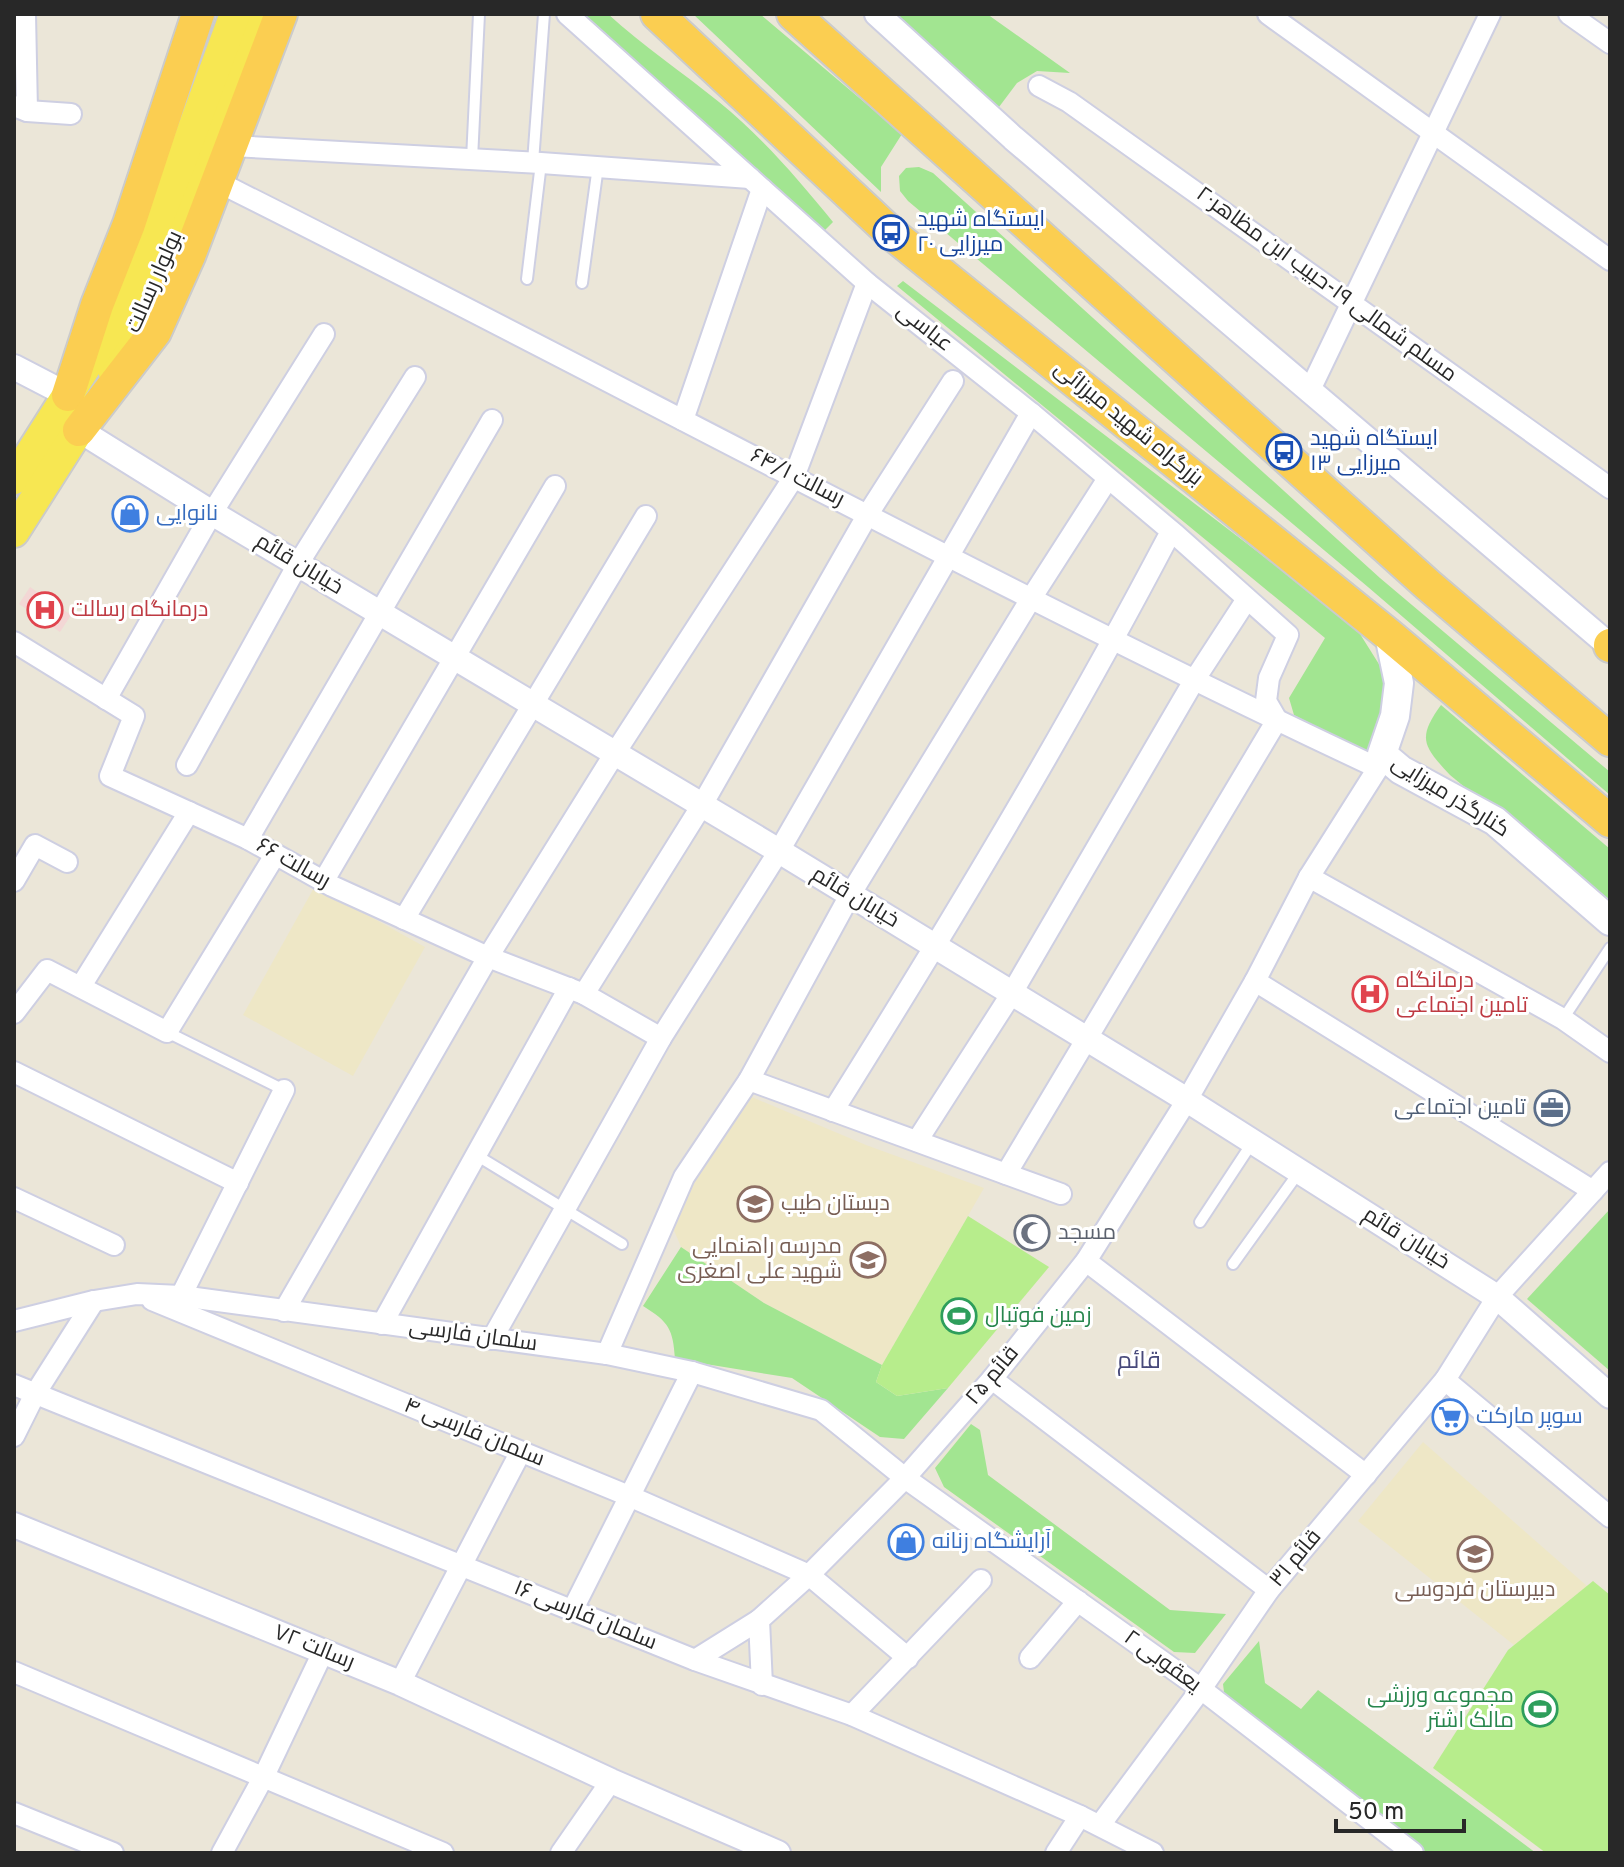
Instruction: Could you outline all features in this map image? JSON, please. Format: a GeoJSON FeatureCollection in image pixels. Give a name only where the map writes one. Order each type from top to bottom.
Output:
{"type":"FeatureCollection","features":[{"type":"Feature","properties":{"kind":"highway"},"geometry":{"type":"LineString","coordinates":[[68,395],[97,305],[129,224],[198,14]]}},
{"type":"Feature","properties":{"kind":"highway"},"geometry":{"type":"LineString","coordinates":[[79,430],[155,332],[218,182],[281,14]]}},
{"type":"Feature","properties":{"kind":"highway","name":"بزرگراه شهید میرزائی"},"geometry":{"type":"LineString","coordinates":[[657,14],[891,233],[1389,635],[1610,821]]}},
{"type":"Feature","properties":{"kind":"highway"},"geometry":{"type":"LineString","coordinates":[[793,14],[1428,585],[1610,740]]}},
{"type":"Feature","properties":{"kind":"highway"},"geometry":{"type":"LineString","coordinates":[[816,14],[874,88]]}},
{"type":"Feature","properties":{"kind":"main road","name":"بولوار رسالت"},"geometry":{"type":"LineString","coordinates":[[14,479],[120,313],[177,172],[235,14]]}},
{"type":"Feature","properties":{"kind":"main road","name":"بولوار رسالت"},"geometry":{"type":"LineString","coordinates":[[14,532],[79,430],[140,322],[199,180],[260,14]]}},
{"type":"Feature","properties":{"kind":"main road","name":"کنارگذر میرزایی"},"geometry":{"type":"LineString","coordinates":[[1389,635],[1399,683],[1395,716],[1380,761],[1495,821],[1610,921]]}},
{"type":"Feature","properties":{"kind":"street","name":"عباسی"},"geometry":{"type":"LineString","coordinates":[[567,14],[867,283],[1031,413],[1288,635],[1269,678],[1266,701],[1277,720]]}},
{"type":"Feature","properties":{"kind":"street"},"geometry":{"type":"LineString","coordinates":[[877,14],[1013,138],[1610,646]]}},
{"type":"Feature","properties":{"kind":"street"},"geometry":{"type":"LineString","coordinates":[[1268,14],[1610,260]]}},
{"type":"Feature","properties":{"kind":"street"},"geometry":{"type":"LineString","coordinates":[[1309,392],[1490,14]]}},
{"type":"Feature","properties":{"kind":"street"},"geometry":{"type":"LineString","coordinates":[[1569,14],[1610,43]]}},
{"type":"Feature","properties":{"kind":"street"},"geometry":{"type":"LineString","coordinates":[[21,18],[20,108],[71,114]]}},
{"type":"Feature","properties":{"kind":"street","name":"مسلم شمالی ۱۹-حبیب ابن مظاهر۲۰"},"geometry":{"type":"LineString","coordinates":[[1039,86],[1069,102],[1610,488]]}},
{"type":"Feature","properties":{"kind":"street"},"geometry":{"type":"LineString","coordinates":[[232,146],[598,166],[756,183],[683,420]]}},
{"type":"Feature","properties":{"kind":"street","name":"رسالت ۶۴/۱"},"geometry":{"type":"LineString","coordinates":[[218,182],[1277,720],[1380,761]]}},
{"type":"Feature","properties":{"kind":"street"},"geometry":{"type":"LineString","coordinates":[[284,1311],[488,957],[615,753],[794,477],[867,283]]}},
{"type":"Feature","properties":{"kind":"street"},"geometry":{"type":"LineString","coordinates":[[106,699],[212,513],[324,334]]}},
{"type":"Feature","properties":{"kind":"street"},"geometry":{"type":"LineString","coordinates":[[14,367],[68,395]]}},
{"type":"Feature","properties":{"kind":"street"},"geometry":{"type":"LineString","coordinates":[[187,765],[298,564],[415,377]]}},
{"type":"Feature","properties":{"kind":"street"},"geometry":{"type":"LineString","coordinates":[[382,1324],[476,1155],[577,991],[702,805],[868,514],[953,381]]}},
{"type":"Feature","properties":{"kind":"street"},"geometry":{"type":"LineString","coordinates":[[492,1339],[661,1038],[779,851],[1031,413]]}},
{"type":"Feature","properties":{"kind":"street"},"geometry":{"type":"LineString","coordinates":[[248,839],[492,420]]}},
{"type":"Feature","properties":{"kind":"street","name":"خیابان قائم"},"geometry":{"type":"LineString","coordinates":[[79,430],[1187,1100],[1497,1297],[1610,1396]]}},
{"type":"Feature","properties":{"kind":"street"},"geometry":{"type":"LineString","coordinates":[[607,1354],[684,1177],[749,1080],[850,895],[1107,480]]}},
{"type":"Feature","properties":{"kind":"street"},"geometry":{"type":"LineString","coordinates":[[323,882],[555,486]]}},
{"type":"Feature","properties":{"kind":"street"},"geometry":{"type":"LineString","coordinates":[[404,919],[646,516]]}},
{"type":"Feature","properties":{"kind":"street"},"geometry":{"type":"LineString","coordinates":[[833,1111],[936,947],[1114,638],[1167,539]]}},
{"type":"Feature","properties":{"kind":"street"},"geometry":{"type":"LineString","coordinates":[[917,1141],[1012,993],[1195,679],[1247,599]]}},
{"type":"Feature","properties":{"kind":"street","name":"رسالت ۶۶"},"geometry":{"type":"LineString","coordinates":[[14,642],[134,716],[110,776],[248,839],[323,882],[488,957],[577,991],[661,1038]]}},
{"type":"Feature","properties":{"kind":"street"},"geometry":{"type":"LineString","coordinates":[[1006,1174],[1277,720]]}},
{"type":"Feature","properties":{"kind":"street","name":"قائم ۲۵"},"geometry":{"type":"LineString","coordinates":[[695,1660],[759,1620],[809,1575],[905,1478],[992,1379],[1086,1261],[1187,1100],[1255,981],[1309,877],[1380,761]]}},
{"type":"Feature","properties":{"kind":"street"},"geometry":{"type":"LineString","coordinates":[[81,986],[189,812]]}},
{"type":"Feature","properties":{"kind":"street"},"geometry":{"type":"LineString","coordinates":[[14,881],[35,845],[67,862]]}},
{"type":"Feature","properties":{"kind":"street"},"geometry":{"type":"LineString","coordinates":[[14,1013],[47,970],[167,1032],[275,855]]}},
{"type":"Feature","properties":{"kind":"street"},"geometry":{"type":"LineString","coordinates":[[1309,877],[1563,1019],[1610,1052]]}},
{"type":"Feature","properties":{"kind":"street"},"geometry":{"type":"LineString","coordinates":[[1255,981],[1593,1191]]}},
{"type":"Feature","properties":{"kind":"street"},"geometry":{"type":"LineString","coordinates":[[14,1072],[238,1183]]}},
{"type":"Feature","properties":{"kind":"street"},"geometry":{"type":"LineString","coordinates":[[749,1080],[1061,1194]]}},
{"type":"Feature","properties":{"kind":"street"},"geometry":{"type":"LineString","coordinates":[[181,1296],[284,1090]]}},
{"type":"Feature","properties":{"kind":"street","name":"قائم ۳۱"},"geometry":{"type":"LineString","coordinates":[[1100,1825],[1201,1689],[1269,1590],[1445,1380],[1497,1297],[1610,1172]]}},
{"type":"Feature","properties":{"kind":"street"},"geometry":{"type":"LineString","coordinates":[[14,1198],[114,1245]]}},
{"type":"Feature","properties":{"kind":"street"},"geometry":{"type":"LineString","coordinates":[[1086,1261],[1366,1475]]}},
{"type":"Feature","properties":{"kind":"street","name":"سلمان فارسی"},"geometry":{"type":"LineString","coordinates":[[14,1321],[137,1294],[181,1296],[607,1354],[692,1372],[821,1410],[905,1478]]}},
{"type":"Feature","properties":{"kind":"street","name":"سلمان فارسی ۴"},"geometry":{"type":"LineString","coordinates":[[137,1294],[629,1496],[809,1575],[908,1658]]}},
{"type":"Feature","properties":{"kind":"street"},"geometry":{"type":"LineString","coordinates":[[14,1436],[35,1394],[94,1301]]}},
{"type":"Feature","properties":{"kind":"street"},"geometry":{"type":"LineString","coordinates":[[572,1611],[692,1372]]}},
{"type":"Feature","properties":{"kind":"street"},"geometry":{"type":"LineString","coordinates":[[992,1379],[1269,1590]]}},
{"type":"Feature","properties":{"kind":"street"},"geometry":{"type":"LineString","coordinates":[[1445,1380],[1610,1517]]}},
{"type":"Feature","properties":{"kind":"street","name":"سلمان فارسی ۱۶"},"geometry":{"type":"LineString","coordinates":[[14,1385],[695,1660],[852,1715],[1100,1825],[1153,1853]]}},
{"type":"Feature","properties":{"kind":"street"},"geometry":{"type":"LineString","coordinates":[[400,1683],[520,1453]]}},
{"type":"Feature","properties":{"kind":"street","name":"یعقوبی ۲"},"geometry":{"type":"LineString","coordinates":[[905,1478],[1201,1689],[1413,1853]]}},
{"type":"Feature","properties":{"kind":"street","name":"رسالت ۷۲"},"geometry":{"type":"LineString","coordinates":[[14,1525],[400,1683],[611,1781],[778,1853]]}},
{"type":"Feature","properties":{"kind":"street"},"geometry":{"type":"LineString","coordinates":[[852,1715],[981,1580]]}},
{"type":"Feature","properties":{"kind":"street"},"geometry":{"type":"LineString","coordinates":[[1030,1658],[1078,1601]]}},
{"type":"Feature","properties":{"kind":"street"},"geometry":{"type":"LineString","coordinates":[[759,1620],[762,1685]]}},
{"type":"Feature","properties":{"kind":"street"},"geometry":{"type":"LineString","coordinates":[[222,1853],[264,1776],[323,1652]]}},
{"type":"Feature","properties":{"kind":"street"},"geometry":{"type":"LineString","coordinates":[[14,1672],[443,1853]]}},
{"type":"Feature","properties":{"kind":"street"},"geometry":{"type":"LineString","coordinates":[[561,1853],[611,1781]]}},
{"type":"Feature","properties":{"kind":"street"},"geometry":{"type":"LineString","coordinates":[[14,1813],[113,1853]]}},
{"type":"Feature","properties":{"kind":"street"},"geometry":{"type":"LineString","coordinates":[[1056,1853],[1080,1816]]}},
{"type":"Feature","properties":{"kind":"lane"},"geometry":{"type":"LineString","coordinates":[[472,159],[479,14]]}},
{"type":"Feature","properties":{"kind":"lane"},"geometry":{"type":"LineString","coordinates":[[527,279],[537,163],[544,14]]}},
{"type":"Feature","properties":{"kind":"lane"},"geometry":{"type":"LineString","coordinates":[[582,283],[598,166]]}},
{"type":"Feature","properties":{"kind":"lane"},"geometry":{"type":"LineString","coordinates":[[1563,1019],[1610,948]]}},
{"type":"Feature","properties":{"kind":"lane"},"geometry":{"type":"LineString","coordinates":[[167,1032],[284,1090]]}},
{"type":"Feature","properties":{"kind":"lane"},"geometry":{"type":"LineString","coordinates":[[1200,1222],[1253,1142]]}},
{"type":"Feature","properties":{"kind":"lane"},"geometry":{"type":"LineString","coordinates":[[476,1155],[622,1244]]}},
{"type":"Feature","properties":{"kind":"lane"},"geometry":{"type":"LineString","coordinates":[[1233,1264],[1299,1172]]}},
{"type":"Feature","properties":{"kind":"shaded area","name":"درمانگاه رسالت"},"geometry":{"type":"Polygon","coordinates":[[[30,587],[71,615],[60,632],[19,604],[30,587]]]}},
{"type":"Feature","properties":{"kind":"shaded area"},"geometry":{"type":"Polygon","coordinates":[[[315,886],[425,947],[353,1076],[243,1015],[315,886]]]}},
{"type":"Feature","properties":{"kind":"shaded area"},"geometry":{"type":"Polygon","coordinates":[[[747,1095],[866,1145],[984,1188],[882,1365],[764,1303],[681,1247],[673,1228],[690,1180],[747,1095]]]}},
{"type":"Feature","properties":{"kind":"shaded area","name":"دبیرستان فردوسی"},"geometry":{"type":"Polygon","coordinates":[[[1423,1442],[1587,1586],[1514,1645],[1358,1521],[1423,1442]]]}},
{"type":"Feature","properties":{"kind":"green space"},"geometry":{"type":"Polygon","coordinates":[[[584,14],[608,14],[719,102],[779,159],[833,222],[822,233],[584,14]]]}},
{"type":"Feature","properties":{"kind":"green space"},"geometry":{"type":"Polygon","coordinates":[[[693,14],[760,14],[902,134],[881,167],[881,192],[693,14]]]}},
{"type":"Feature","properties":{"kind":"green space"},"geometry":{"type":"Polygon","coordinates":[[[895,14],[987,14],[1070,73],[1037,71],[1017,83],[999,107],[895,14]]]}},
{"type":"Feature","properties":{"kind":"green space"},"geometry":{"type":"Polygon","coordinates":[[[919,167],[933,173],[1380,578],[1610,772],[1610,795],[1368,587],[908,201],[900,191],[899,176],[906,168],[919,167]]]}},
{"type":"Feature","properties":{"kind":"green space"},"geometry":{"type":"Polygon","coordinates":[[[903,281],[1355,626],[1382,669],[1387,684],[1383,731],[1366,753],[1294,715],[1289,698],[1325,638],[897,286],[903,281]]]}},
{"type":"Feature","properties":{"kind":"green space"},"geometry":{"type":"Polygon","coordinates":[[[1441,705],[1610,849],[1610,907],[1441,765],[1429,749],[1426,734],[1441,705]]]}},
{"type":"Feature","properties":{"kind":"green space"},"geometry":{"type":"Polygon","coordinates":[[[1610,1209],[1610,1371],[1527,1299],[1610,1209]]]}},
{"type":"Feature","properties":{"kind":"green space","name":"زمین فوتبال"},"geometry":{"type":"Polygon","coordinates":[[[968,1216],[1049,1267],[948,1388],[897,1396],[876,1382],[882,1365],[968,1216]]]}},
{"type":"Feature","properties":{"kind":"green space"},"geometry":{"type":"Polygon","coordinates":[[[681,1247],[764,1303],[882,1365],[876,1382],[897,1396],[948,1388],[904,1439],[880,1437],[792,1378],[675,1359],[668,1327],[643,1306],[681,1247]]]}},
{"type":"Feature","properties":{"kind":"green space"},"geometry":{"type":"Polygon","coordinates":[[[971,1424],[980,1430],[988,1475],[1170,1610],[1226,1614],[1195,1653],[1174,1652],[944,1487],[935,1468],[971,1424]]]}},
{"type":"Feature","properties":{"kind":"green space","name":"مجموعه ورزشی مالک اشتر"},"geometry":{"type":"Polygon","coordinates":[[[1593,1581],[1610,1595],[1610,1853],[1546,1853],[1433,1768],[1508,1650],[1593,1581]]]}},
{"type":"Feature","properties":{"kind":"green space"},"geometry":{"type":"Polygon","coordinates":[[[1259,1641],[1265,1683],[1301,1709],[1318,1690],[1536,1853],[1425,1853],[1225,1700],[1223,1684],[1259,1641]]]}},
{"type":"Feature","properties":{"kind":"place","name":"ایستگاه شهید میرزایی ۲۰"},"geometry":{"type":"Point","coordinates":[891,233]}},
{"type":"Feature","properties":{"kind":"place","name":"ایستگاه شهید میرزایی ۱۳"},"geometry":{"type":"Point","coordinates":[1284,452]}},
{"type":"Feature","properties":{"kind":"place","name":"نانوایی"},"geometry":{"type":"Point","coordinates":[130,514]}},
{"type":"Feature","properties":{"kind":"place","name":"درمانگاه رسالت"},"geometry":{"type":"Point","coordinates":[45,610]}},
{"type":"Feature","properties":{"kind":"place","name":"درمانگاه تامین اجتماعی"},"geometry":{"type":"Point","coordinates":[1370,994]}},
{"type":"Feature","properties":{"kind":"place","name":"تامین اجتماعی"},"geometry":{"type":"Point","coordinates":[1552,1108]}},
{"type":"Feature","properties":{"kind":"place","name":"دبستان طیب"},"geometry":{"type":"Point","coordinates":[755,1204]}},
{"type":"Feature","properties":{"kind":"place","name":"مسجد"},"geometry":{"type":"Point","coordinates":[1032,1233]}},
{"type":"Feature","properties":{"kind":"place","name":"مدرسه راهنمایی شهید علی اصغری"},"geometry":{"type":"Point","coordinates":[868,1260]}},
{"type":"Feature","properties":{"kind":"place","name":"زمین فوتبال"},"geometry":{"type":"Point","coordinates":[959,1316]}},
{"type":"Feature","properties":{"kind":"place","name":"سوپر مارکت"},"geometry":{"type":"Point","coordinates":[1450,1417]}},
{"type":"Feature","properties":{"kind":"place","name":"آرایشگاه زنانه"},"geometry":{"type":"Point","coordinates":[906,1542]}},
{"type":"Feature","properties":{"kind":"place","name":"دبیرستان فردوسی"},"geometry":{"type":"Point","coordinates":[1475,1554]}},
{"type":"Feature","properties":{"kind":"place","name":"مجموعه ورزشی مالک اشتر"},"geometry":{"type":"Point","coordinates":[1540,1709]}},
{"type":"Feature","properties":{"kind":"district","name":"قائم"},"geometry":{"type":"Point","coordinates":[1139,1362]}}]}
